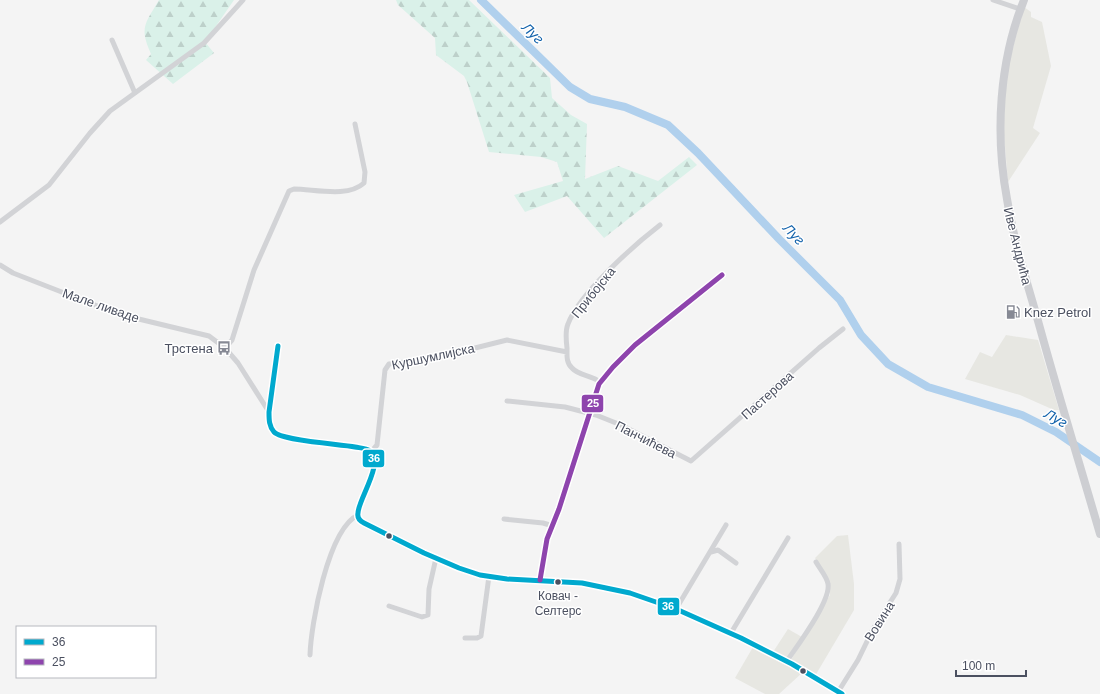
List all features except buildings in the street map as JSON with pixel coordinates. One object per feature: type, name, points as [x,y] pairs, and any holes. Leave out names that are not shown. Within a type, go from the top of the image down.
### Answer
[{"type":"main road","name":"Иве Андрића","points":[[1024,0],[1020,9],[1010,47],[1002,97],[1001,141],[1004,180],[1018,248],[1100,534]]},
{"type":"street","points":[[0,222],[49,185],[105,117],[135,93],[204,43],[242,0]]},
{"type":"street","points":[[993,0],[1020,9]]},
{"type":"street","points":[[112,40],[135,93]]},
{"type":"street","points":[[225,348],[232,340],[254,270],[290,190],[294,188],[333,192],[360,186],[364,183],[365,172],[355,124]]},
{"type":"street","name":"Прибојска","points":[[599,384],[594,378],[572,370],[568,362],[567,325],[582,302],[621,259],[660,225]]},
{"type":"street","name":"Мале ливаде","points":[[0,265],[13,273],[118,314],[204,334],[225,348],[248,378],[269,412]]},
{"type":"street","points":[[540,580],[548,538],[599,384],[613,366],[635,345],[722,275]]},
{"type":"street","name":"Пастерова","points":[[691,461],[819,348],[843,329]]},
{"type":"street","name":"Куршумлијска","points":[[371,452],[377,445],[385,370],[389,364],[435,358],[507,340],[567,352]]},
{"type":"street","points":[[278,346],[269,412],[269,422],[275,433],[366,449],[374,456],[374,464],[368,489],[358,515],[352,518],[339,537],[318,595],[311,636],[310,655]]},
{"type":"street","name":"Панчићева","points":[[507,401],[565,407],[589,414],[621,426],[691,461]]},
{"type":"street","points":[[358,515],[359,519],[364,523],[460,568],[507,579],[582,583],[630,593],[676,609],[731,633],[787,661],[840,693]]},
{"type":"street","points":[[504,519],[543,523],[552,526]]},
{"type":"street","points":[[676,609],[726,525]]},
{"type":"street","points":[[731,633],[788,538]]},
{"type":"street","name":"Вовина","points":[[840,693],[873,629],[896,593],[900,579],[899,544]]},
{"type":"street","points":[[711,552],[718,550],[736,563]]},
{"type":"street","points":[[389,606],[422,617],[428,614],[429,589],[436,558]]},
{"type":"street","points":[[787,661],[805,635],[828,594],[827,581],[816,562]]},
{"type":"street","points":[[465,638],[477,638],[480,636],[489,576]]},
{"type":"shaded area","points":[[1024,7],[1031,12],[1031,17],[1042,22],[1051,66],[1033,128],[1040,133],[1008,182],[1004,135],[1004,89],[1010,58]]},
{"type":"shaded area","points":[[1006,335],[1038,340],[1059,410],[1054,410],[1020,395],[965,379],[980,352],[992,357]]},
{"type":"shaded area","points":[[848,535],[854,584],[854,610],[815,676],[791,660],[830,595],[828,579],[815,558],[837,536]]},
{"type":"shaded area","points":[[788,629],[802,637],[786,659],[773,652]]},
{"type":"shaded area","points":[[753,647],[802,673],[779,694],[765,694],[735,678]]},
{"type":"green space","points":[[159,0],[234,0],[205,42],[214,53],[173,84],[146,60],[151,54],[145,38],[145,26]]},
{"type":"green space","points":[[396,0],[469,0],[550,78],[552,98],[571,115],[587,124],[585,179],[618,166],[658,181],[689,157],[697,165],[604,238],[567,196],[525,212],[514,195],[563,181],[557,162],[541,157],[489,152],[464,76],[436,55],[435,38],[398,5]]},
{"type":"waterway","name":"Луг","points":[[481,0],[570,87],[590,99],[625,107],[668,125],[698,153],[779,239],[840,300],[861,335],[888,364],[928,387],[1022,415],[1056,432],[1100,462]]},
{"type":"transit line","name":"25","points":[[540,580],[547,539],[559,509],[599,384],[613,367],[635,345],[722,275]]},
{"type":"transit line","name":"36","points":[[278,346],[269,412],[271,427],[274,432],[288,438],[361,448],[370,451],[374,456],[373,472],[358,513],[359,519],[363,522],[424,553],[480,575],[507,579],[582,583],[630,593],[676,609],[741,638],[792,664],[842,694]]},
{"type":"place","name":"Knez Petrol","points":[[1013,312]]},
{"type":"place","name":"Трстена","points":[[224,348]]},
{"type":"place","name":"Ковач - Селтерс","points":[[558,582]]}]
